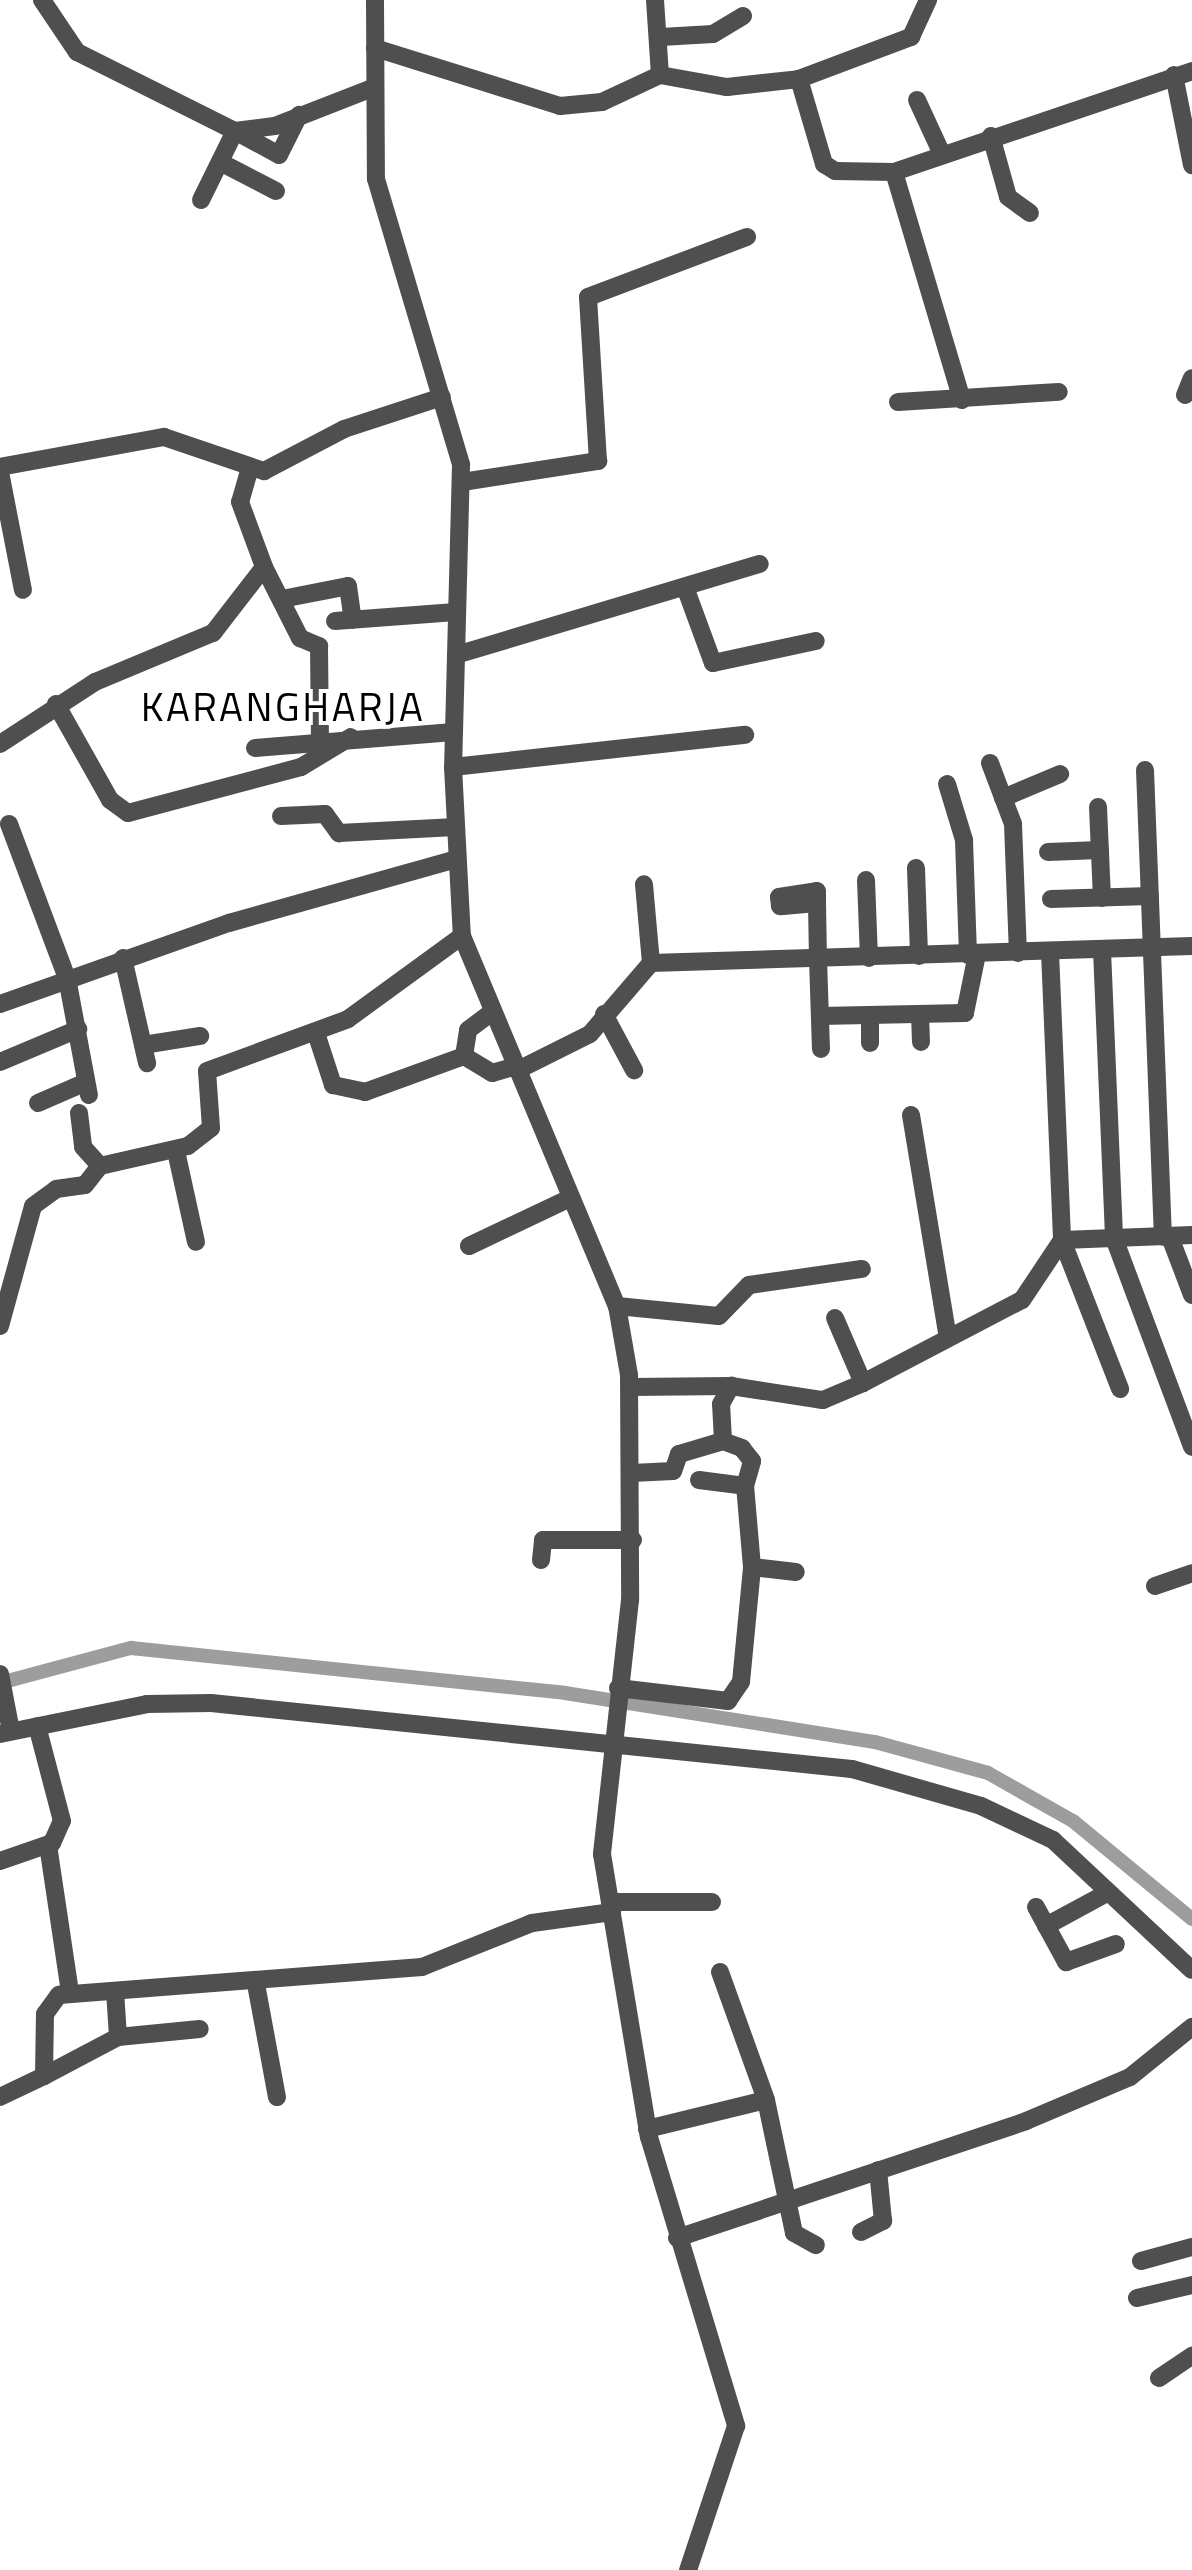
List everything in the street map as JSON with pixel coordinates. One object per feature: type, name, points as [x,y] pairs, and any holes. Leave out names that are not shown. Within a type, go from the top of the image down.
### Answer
[{"type":"street","points":[[42,0],[77,52],[279,155],[299,115]]},
{"type":"street","points":[[375,0],[376,179],[442,398],[462,482],[453,767],[462,936],[568,1199],[617,1306],[630,1387],[633,1540],[602,1824],[648,2129],[736,2430],[688,2570]]},
{"type":"street","points":[[656,0],[661,36],[660,75]]},
{"type":"street","points":[[375,48],[560,106],[602,102],[660,75],[727,87],[799,79],[911,37],[928,0]]},
{"type":"street","points":[[661,36],[713,34],[743,16]]},
{"type":"street","points":[[799,79],[826,168],[894,172],[1183,73],[1192,165]]},
{"type":"street","points":[[235,131],[299,115],[376,87]]},
{"type":"street","points":[[917,100],[942,154]]},
{"type":"street","points":[[201,200],[235,131]]},
{"type":"street","points":[[991,136],[1008,197],[1030,213]]},
{"type":"street","points":[[220,162],[276,191]]},
{"type":"street","points":[[894,172],[962,400]]},
{"type":"street","points":[[462,482],[598,462],[588,297],[747,238]]},
{"type":"street","points":[[898,402],[1060,392]]},
{"type":"street","points":[[23,590],[0,470],[164,437],[249,470],[442,398]]},
{"type":"street","points":[[249,470],[240,502],[264,567],[300,638],[319,646],[320,742]]},
{"type":"street","points":[[456,655],[760,564]]},
{"type":"street","points":[[0,744],[56,704],[213,632],[264,567]]},
{"type":"street","points":[[287,598],[348,586],[344,621],[456,612]]},
{"type":"street","points":[[684,587],[713,663],[816,641]]},
{"type":"street","points":[[56,704],[110,800],[128,812],[301,767],[352,736]]},
{"type":"street","points":[[255,748],[352,736],[454,732]]},
{"type":"street","points":[[453,767],[745,734]]},
{"type":"street","points":[[990,763],[1013,824],[1018,953]]},
{"type":"street","points":[[1145,770],[1167,1237],[1192,1296]]},
{"type":"street","points":[[1003,798],[1060,774]]},
{"type":"street","points":[[820,1016],[964,1013],[973,954],[964,840],[947,784]]},
{"type":"street","points":[[1098,808],[1102,898]]},
{"type":"street","points":[[281,816],[325,814],[340,833],[456,827]]},
{"type":"street","points":[[9,824],[67,978],[87,1089],[38,1102]]},
{"type":"street","points":[[1048,852],[1100,850]]},
{"type":"street","points":[[0,1004],[124,958],[457,860]]},
{"type":"street","points":[[916,868],[919,956]]},
{"type":"street","points":[[866,880],[869,958]]},
{"type":"street","points":[[644,884],[652,963]]},
{"type":"street","points":[[1051,900],[1150,896]]},
{"type":"street","points":[[817,903],[821,1049]]},
{"type":"street","points":[[0,1326],[34,1206],[56,1189],[85,1185],[100,1166],[176,1151],[212,1128],[207,1071],[316,1033],[379,1000],[462,936]]},
{"type":"street","points":[[316,1033],[343,1091],[464,1056],[492,1073],[517,1068],[590,1034],[652,963],[1192,946]]},
{"type":"street","points":[[1102,950],[1114,1238],[1192,1448]]},
{"type":"street","points":[[1050,952],[1062,1240],[1120,1389]]},
{"type":"street","points":[[124,958],[145,1054],[200,1036]]},
{"type":"street","points":[[464,1056],[468,1030],[492,1012]]},
{"type":"street","points":[[604,1014],[634,1070]]},
{"type":"street","points":[[920,1014],[921,1042]]},
{"type":"street","points":[[870,1015],[870,1043]]},
{"type":"street","points":[[0,1062],[78,1029]]},
{"type":"street","points":[[78,1113],[83,1147],[100,1166]]},
{"type":"street","points":[[910,1115],[948,1338]]},
{"type":"street","points":[[176,1151],[196,1242]]},
{"type":"street","points":[[469,1246],[568,1199]]},
{"type":"street","points":[[1062,1240],[1192,1235]]},
{"type":"street","points":[[630,1387],[731,1386],[823,1400],[1022,1300],[1062,1240]]},
{"type":"street","points":[[617,1306],[720,1316],[749,1285],[862,1270]]},
{"type":"street","points":[[835,1318],[863,1382]]},
{"type":"street","points":[[723,1441],[720,1404],[731,1386]]},
{"type":"street","points":[[618,1690],[721,1704],[733,1697],[752,1567],[745,1486],[750,1456],[723,1441],[679,1454],[673,1471],[632,1473]]},
{"type":"street","points":[[699,1480],[745,1486]]},
{"type":"street","points":[[541,1560],[544,1540],[633,1540]]},
{"type":"street","points":[[752,1567],[796,1572]]},
{"type":"street","points":[[1155,1586],[1192,1573]]},
{"type":"street","points":[[2,1676],[8,1727],[37,1726],[147,1704],[211,1703],[610,1741],[904,1781],[1053,1840],[1192,1970]]},
{"type":"street","points":[[57,1722],[62,1742]]},
{"type":"street","points":[[37,1726],[62,1805],[48,1845],[70,1994]]},
{"type":"street","points":[[0,1862],[48,1845]]},
{"type":"street","points":[[1046,1926],[1107,1893]]},
{"type":"street","points":[[44,2076],[45,2014],[70,1994],[256,1984],[422,1968],[532,1922],[612,1907],[712,1902]]},
{"type":"street","points":[[1036,1907],[1069,1962],[1116,1944]]},
{"type":"street","points":[[720,1972],[766,2100],[792,2194],[796,2240],[816,2244]]},
{"type":"street","points":[[256,1984],[276,2098]]},
{"type":"street","points":[[114,1991],[118,2037]]},
{"type":"street","points":[[677,2238],[792,2194],[878,2170],[1123,2080],[1192,2027]]},
{"type":"street","points":[[0,2097],[118,2037],[200,2029]]},
{"type":"street","points":[[648,2129],[766,2100]]},
{"type":"street","points":[[861,2232],[883,2221],[878,2170]]},
{"type":"street","points":[[1142,2261],[1192,2246]]},
{"type":"street","points":[[1137,2298],[1192,2285]]},
{"type":"street","points":[[1159,2378],[1192,2356]]},
{"type":"waterway","points":[[0,1683],[131,1648],[565,1693],[875,1742],[988,1773],[1073,1821],[1192,1919]]},
{"type":"district","name":"KARANGHARJA","points":[[283,707]]}]
